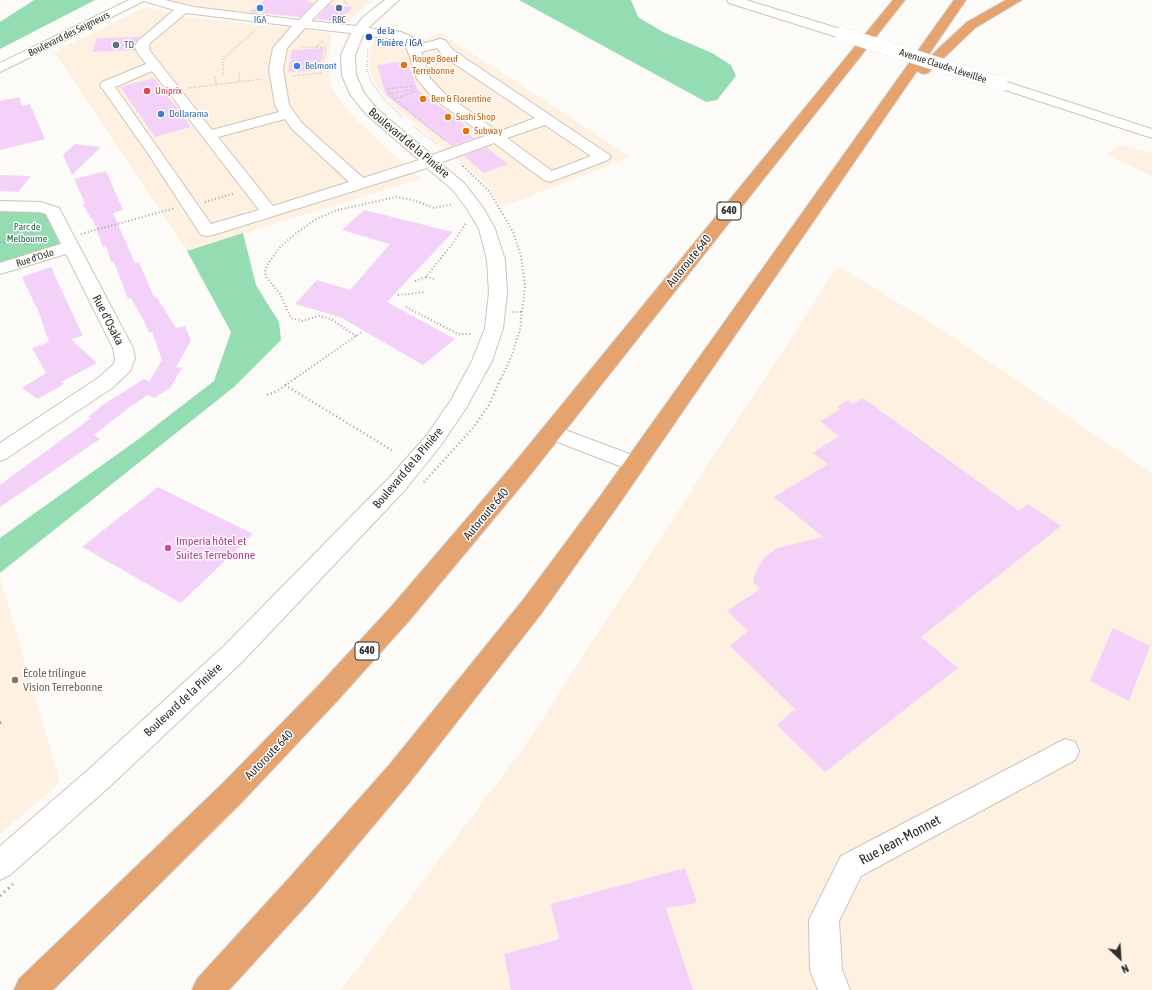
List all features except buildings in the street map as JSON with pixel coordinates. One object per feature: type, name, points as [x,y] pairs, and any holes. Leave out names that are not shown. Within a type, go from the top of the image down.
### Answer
[{"type":"highway","points":[[887,15],[892,0]]},
{"type":"highway","name":"Autoroute 640","points":[[30,990],[175,850],[329,692],[436,573],[552,432],[898,0]]},
{"type":"highway","points":[[208,990],[301,888],[443,721],[532,607],[960,0]]},
{"type":"highway","points":[[898,89],[929,65],[964,31],[993,11],[1016,0]]},
{"type":"street","name":"Boulevard des Seigneurs","points":[[0,57],[118,0]]},
{"type":"street","name":"Boulevard des Seigneurs","points":[[0,68],[139,0]]},
{"type":"street","points":[[150,0],[183,9],[396,35],[410,42],[424,79],[433,91],[550,177],[604,157],[448,53],[440,43],[414,50]]},
{"type":"street","points":[[326,0],[281,46],[276,69],[282,105],[297,126],[360,184]]},
{"type":"street","name":"Boulevard de la Pinière","points":[[0,865],[98,778],[261,626],[397,484],[437,435],[459,403],[478,369],[492,336],[497,306],[497,267],[487,229],[476,209],[435,154],[372,112],[355,91],[349,76],[348,59],[350,48],[359,30],[371,16],[393,0]]},
{"type":"street","name":"Avenue Claude-Léveillée","points":[[733,0],[845,31]]},
{"type":"street","name":"Avenue Claude-Léveillée","points":[[757,0],[845,31],[1003,81],[1152,123]]},
{"type":"street","points":[[183,9],[144,41],[142,46],[144,52],[269,212]]},
{"type":"street","points":[[155,66],[107,85],[208,230],[360,184],[435,154],[495,138],[547,119]]},
{"type":"street","name":"Avenue Claude-Léveillée","points":[[1003,81],[1152,134]]},
{"type":"street","points":[[209,136],[287,114]]},
{"type":"street","name":"Rue d'Osaka","points":[[0,206],[41,207],[53,211],[73,241],[123,348],[125,358],[123,366],[105,383],[0,453]]},
{"type":"street","name":"Rue d'Oslo","points":[[0,269],[73,241]]},
{"type":"street","points":[[552,432],[634,464]]},
{"type":"street","name":"Rue Jean-Monnet","points":[[834,990],[826,970],[824,920],[851,866],[1065,751]]},
{"type":"path","points":[[344,2],[348,4],[347,5]]},
{"type":"path","points":[[223,75],[223,59],[259,27]]},
{"type":"path","points":[[317,47],[324,40]]},
{"type":"path","name":"Boulevard de la Pinière","points":[[369,46],[367,70],[371,82],[385,100],[406,120]]},
{"type":"path","points":[[290,76],[321,73],[326,47],[294,48]]},
{"type":"path","points":[[238,73],[239,82]]},
{"type":"path","points":[[216,76],[216,84]]},
{"type":"path","points":[[182,88],[270,79]]},
{"type":"path","points":[[421,87],[387,89],[399,103],[397,103],[450,142]]},
{"type":"path","points":[[390,94],[421,87]]},
{"type":"path","points":[[394,99],[421,87]]},
{"type":"path","name":"Boulevard de la Pinière","points":[[412,125],[435,154]]},
{"type":"path","points":[[73,241],[178,207],[191,206],[250,188]]},
{"type":"path","points":[[356,336],[331,319],[319,316],[302,320],[291,318],[280,294],[266,277],[265,272],[267,265],[282,246],[300,230],[318,218],[338,210],[396,197],[405,198],[434,208],[454,204]]},
{"type":"path","points":[[414,281],[426,277],[454,243],[466,222]]},
{"type":"path","points":[[426,277],[434,279]]},
{"type":"path","points":[[398,295],[426,292]]},
{"type":"path","points":[[406,307],[458,334],[472,334]]},
{"type":"path","points":[[267,395],[285,385],[363,331]]},
{"type":"path","points":[[285,385],[393,451]]},
{"type":"path","points":[[0,723],[4,720]]},
{"type":"shaded area","points":[[168,0],[373,0],[346,23],[198,7]]},
{"type":"shaded area","points":[[146,7],[188,17],[332,33],[328,58],[330,80],[334,93],[351,115],[420,179],[187,251],[54,52]]},
{"type":"shaded area","points":[[381,28],[399,30],[422,40],[441,33],[630,157],[503,207],[482,180],[390,103],[374,82],[369,68],[370,53],[374,38]]},
{"type":"shaded area","points":[[1121,145],[1152,153],[1152,176],[1105,154]]},
{"type":"shaded area","points":[[838,266],[949,334],[1152,474],[1152,990],[341,990],[522,750]]},
{"type":"shaded area","name":"École trilingue Vision Terrebonne","points":[[0,577],[60,782],[0,835]]},
{"type":"green space","points":[[34,0],[95,0],[0,49],[0,22]]},
{"type":"green space","points":[[519,0],[631,0],[638,17],[663,32],[712,53],[731,65],[736,76],[717,100],[706,102]]},
{"type":"green space","name":"Parc de Melbourne","points":[[0,206],[53,211],[70,247],[0,269]]},
{"type":"green space","points":[[243,233],[256,285],[279,322],[281,340],[234,387],[0,573],[0,538],[140,438],[214,381],[231,332],[187,251]]},
{"type":"place","name":"IGA","points":[[260,8]]},
{"type":"place","name":"RBC","points":[[339,8]]},
{"type":"place","name":"de la Pinière / IGA","points":[[369,37]]},
{"type":"place","name":"TD","points":[[116,45]]},
{"type":"place","name":"Rouge Boeuf Terrebonne","points":[[404,65]]},
{"type":"place","name":"Belmont","points":[[297,66]]},
{"type":"place","name":"Uniprix","points":[[147,91]]},
{"type":"place","name":"Ben & Florentine","points":[[423,99]]},
{"type":"place","name":"Dollarama","points":[[161,114]]},
{"type":"place","name":"Sushi Shop","points":[[448,117]]},
{"type":"place","name":"Subway","points":[[466,131]]},
{"type":"place","name":"Imperia hôtel et Suites Terrebonne","points":[[168,548]]},
{"type":"place","name":"École trilingue Vision Terrebonne","points":[[15,680]]}]
